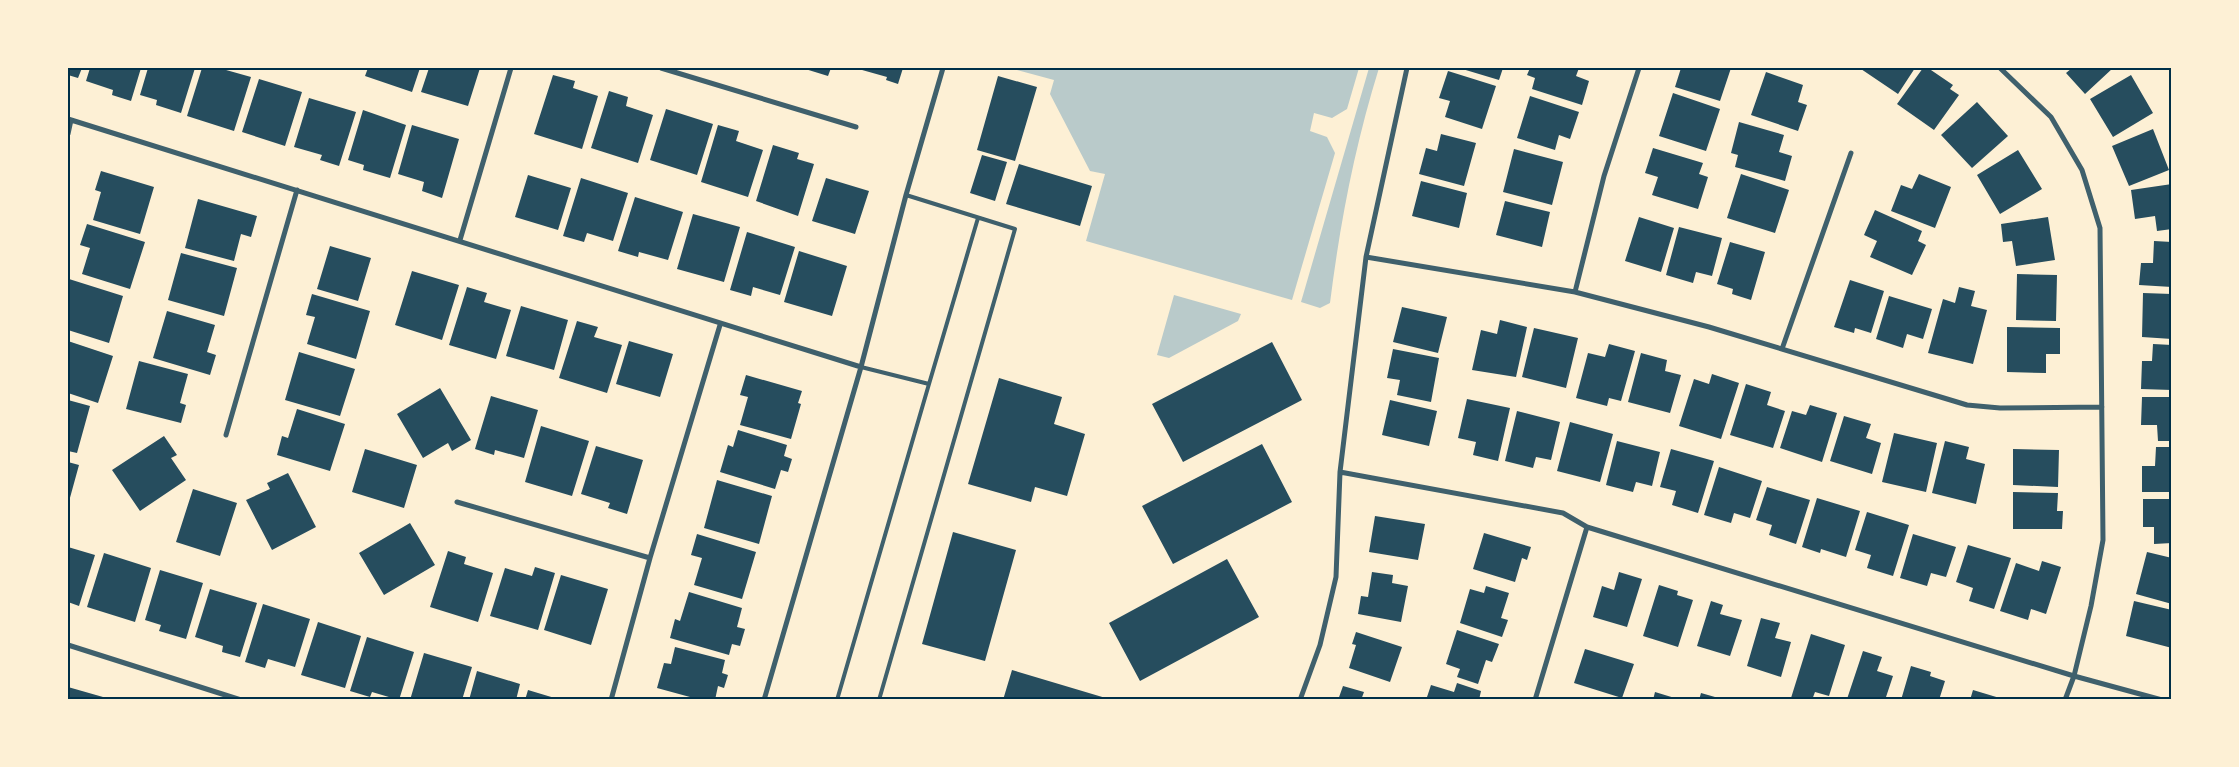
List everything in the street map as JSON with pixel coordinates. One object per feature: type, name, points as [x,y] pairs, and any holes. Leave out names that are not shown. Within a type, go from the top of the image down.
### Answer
[{"type":"street","points":[[460,240],[511,68]]},
{"type":"street","points":[[662,68],[856,127]]},
{"type":"street","points":[[764,700],[861,367],[906,195],[943,68]]},
{"type":"street","points":[[1300,700],[1320,644],[1336,577],[1340,472],[1366,257],[1407,68]]},
{"type":"street","points":[[1575,292],[1604,176],[1639,68]]},
{"type":"street","points":[[2000,68],[2051,117],[2082,170],[2100,228],[2103,540],[2091,606],[2074,676],[2065,700]]},
{"type":"street","points":[[68,134],[69,120],[460,240],[720,325],[861,367]]},
{"type":"street","points":[[1782,349],[1850,153]]},
{"type":"street","points":[[226,435],[297,190]]},
{"type":"street","points":[[1366,257],[1575,292],[1709,327],[1967,405],[2000,408],[2102,408]]},
{"type":"street","points":[[611,700],[650,558],[720,325]]},
{"type":"street","points":[[1340,472],[1563,513],[1587,527],[2074,676],[2162,700]]},
{"type":"street","points":[[457,502],[650,558]]},
{"type":"street","points":[[1535,700],[1587,527]]},
{"type":"street","points":[[68,645],[241,700]]},
{"type":"lane","points":[[879,700],[1015,229],[906,195]]},
{"type":"lane","points":[[837,700],[978,218]]},
{"type":"lane","points":[[861,367],[929,384]]},
{"type":"shaded area","points":[[1010,68],[1359,68],[1347,109],[1332,118],[1314,113],[1310,131],[1327,137],[1335,153],[1292,300],[1086,241],[1105,174],[1090,171],[1050,94],[1054,80]]},
{"type":"shaded area","points":[[1369,68],[1379,68],[1349,184],[1338,243],[1330,303],[1320,308],[1301,302]]},
{"type":"shaded area","points":[[1174,295],[1241,314],[1238,321],[1169,358],[1157,355]]},
{"type":"building","points":[[68,68],[82,68],[78,78],[68,75]]},
{"type":"building","points":[[90,68],[141,68],[131,101],[112,95],[113,90],[86,81]]},
{"type":"building","points":[[148,68],[195,68],[181,113],[156,105],[157,100],[140,95]]},
{"type":"building","points":[[202,68],[219,68],[251,77],[234,131],[187,116]]},
{"type":"building","points":[[368,68],[420,68],[412,92],[365,76]]},
{"type":"building","points":[[429,68],[480,68],[468,106],[421,92]]},
{"type":"building","points":[[802,68],[831,68],[828,76]]},
{"type":"building","points":[[855,68],[903,68],[898,84],[886,80],[887,77]]},
{"type":"building","points":[[1459,68],[1503,68],[1499,80]]},
{"type":"building","points":[[1530,68],[1579,68],[1576,76],[1589,81],[1582,105],[1532,89],[1535,78],[1527,75]]},
{"type":"building","points":[[1681,68],[1731,68],[1720,101],[1675,87]]},
{"type":"building","points":[[1862,68],[1915,68],[1898,94]]},
{"type":"building","points":[[1923,68],[1928,68],[1953,85],[1950,89],[1959,95],[1934,130],[1897,104]]},
{"type":"building","points":[[2072,68],[2113,68],[2085,94],[2066,73]]},
{"type":"building","points":[[1448,71],[1496,86],[1482,129],[1445,117],[1450,101],[1439,98]]},
{"type":"building","points":[[1766,72],[1803,85],[1798,102],[1807,105],[1798,131],[1751,115]]},
{"type":"building","points":[[553,75],[575,81],[573,88],[598,96],[582,149],[534,134]]},
{"type":"building","points":[[2131,75],[2153,113],[2113,137],[2090,99]]},
{"type":"building","points":[[998,76],[1037,87],[1015,161],[977,150]]},
{"type":"building","points":[[259,79],[302,92],[285,146],[242,132]]},
{"type":"building","points":[[609,91],[628,97],[626,106],[653,115],[638,163],[591,148]]},
{"type":"building","points":[[1673,93],[1720,109],[1706,151],[1659,136]]},
{"type":"building","points":[[1530,96],[1579,112],[1570,139],[1559,135],[1555,150],[1517,138]]},
{"type":"building","points":[[309,98],[356,112],[339,166],[320,160],[322,155],[294,147]]},
{"type":"building","points":[[1977,102],[2008,136],[1972,168],[1941,135]]},
{"type":"building","points":[[666,109],[713,124],[697,175],[650,160]]},
{"type":"building","points":[[363,110],[406,125],[390,178],[363,170],[364,165],[348,160]]},
{"type":"building","points":[[1739,122],[1784,135],[1779,152],[1792,156],[1785,181],[1735,167],[1738,155],[1731,153]]},
{"type":"building","points":[[412,125],[459,139],[442,198],[422,191],[424,182],[398,174]]},
{"type":"building","points":[[718,125],[739,131],[736,141],[763,150],[748,197],[701,182]]},
{"type":"building","points":[[2153,129],[2169,170],[2129,186],[2112,146]]},
{"type":"building","points":[[1441,134],[1476,143],[1464,186],[1419,174],[1426,148],[1437,151]]},
{"type":"building","points":[[773,145],[799,153],[797,159],[814,164],[798,216],[756,201]]},
{"type":"building","points":[[1653,148],[1703,163],[1699,174],[1708,177],[1698,209],[1652,195],[1658,177],[1645,173]]},
{"type":"building","points":[[1514,149],[1563,162],[1552,205],[1503,192]]},
{"type":"building","points":[[2018,150],[2042,189],[2000,214],[1977,175]]},
{"type":"building","points":[[982,155],[1007,162],[995,201],[970,193]]},
{"type":"building","points":[[1019,164],[1092,186],[1080,226],[1006,204]]},
{"type":"building","points":[[101,171],[154,187],[140,234],[93,220],[101,192],[95,190]]},
{"type":"building","points":[[1741,174],[1789,190],[1775,233],[1727,218]]},
{"type":"building","points":[[1919,174],[1951,187],[1935,228],[1891,211],[1901,185],[1912,189]]},
{"type":"building","points":[[528,175],[571,188],[558,230],[515,217]]},
{"type":"building","points":[[581,178],[628,193],[613,241],[587,233],[584,242],[563,236]]},
{"type":"building","points":[[826,178],[869,191],[855,234],[812,221]]},
{"type":"building","points":[[1421,181],[1467,193],[1459,228],[1412,216]]},
{"type":"building","points":[[2172,184],[2172,229],[2157,231],[2155,216],[2135,219],[2131,190]]},
{"type":"building","points":[[635,197],[683,212],[668,260],[639,252],[638,257],[618,251]]},
{"type":"building","points":[[198,199],[257,216],[251,237],[241,234],[234,261],[185,248]]},
{"type":"building","points":[[1505,201],[1550,212],[1542,247],[1496,235]]},
{"type":"building","points":[[1875,210],[1922,231],[1918,241],[1926,245],[1912,275],[1870,257],[1877,241],[1864,235]]},
{"type":"building","points":[[693,214],[740,227],[724,282],[677,269]]},
{"type":"building","points":[[1639,217],[1674,228],[1661,272],[1625,261]]},
{"type":"building","points":[[2048,217],[2055,260],[2016,266],[2012,241],[2003,242],[2001,224]]},
{"type":"building","points":[[87,224],[145,242],[130,289],[82,274],[90,248],[80,245]]},
{"type":"building","points":[[1679,227],[1722,238],[1712,276],[1696,272],[1693,283],[1666,275]]},
{"type":"building","points":[[747,232],[795,247],[780,295],[753,287],[751,296],[730,290]]},
{"type":"building","points":[[2154,241],[2172,242],[2172,287],[2139,285],[2141,263],[2153,263]]},
{"type":"building","points":[[1730,242],[1765,252],[1751,300],[1732,294],[1733,289],[1717,284]]},
{"type":"building","points":[[330,246],[371,258],[358,301],[317,289]]},
{"type":"building","points":[[799,251],[847,266],[832,316],[784,302]]},
{"type":"building","points":[[181,253],[237,268],[224,316],[168,300]]},
{"type":"building","points":[[412,271],[459,285],[442,340],[395,325]]},
{"type":"building","points":[[2017,274],[2057,275],[2056,321],[2016,320]]},
{"type":"building","points":[[69,279],[123,296],[109,343],[68,330]]},
{"type":"building","points":[[1850,280],[1884,291],[1871,333],[1855,328],[1854,333],[1834,327]]},
{"type":"building","points":[[467,287],[487,293],[484,302],[511,310],[496,359],[449,345]]},
{"type":"building","points":[[1959,287],[1975,291],[1971,306],[1987,310],[1973,364],[1928,353],[1943,299],[1955,303]]},
{"type":"building","points":[[2143,293],[2172,294],[2172,339],[2142,337]]},
{"type":"building","points":[[312,294],[370,311],[356,359],[307,344],[315,317],[306,315]]},
{"type":"building","points":[[1889,296],[1932,309],[1923,339],[1907,334],[1903,348],[1876,339]]},
{"type":"building","points":[[521,306],[568,320],[554,370],[506,356]]},
{"type":"building","points":[[1402,307],[1447,317],[1438,353],[1393,342]]},
{"type":"building","points":[[167,311],[215,325],[207,352],[216,355],[210,375],[153,358]]},
{"type":"building","points":[[1500,320],[1527,327],[1516,377],[1472,370],[1481,330],[1497,334]]},
{"type":"building","points":[[577,321],[598,327],[594,337],[622,345],[607,393],[559,378]]},
{"type":"building","points":[[2007,327],[2060,328],[2060,354],[2046,354],[2046,373],[2007,372]]},
{"type":"building","points":[[1534,328],[1578,338],[1566,388],[1522,377]]},
{"type":"building","points":[[68,341],[113,356],[98,403],[68,393]]},
{"type":"building","points":[[629,341],[673,354],[660,397],[616,384]]},
{"type":"building","points":[[1272,342],[1302,400],[1183,462],[1152,404]]},
{"type":"building","points":[[1609,344],[1635,351],[1621,401],[1609,398],[1607,406],[1576,398],[1588,353],[1605,357]]},
{"type":"building","points":[[2153,344],[2172,345],[2172,390],[2141,389],[2142,361],[2152,361]]},
{"type":"building","points":[[1393,349],[1439,358],[1431,402],[1397,395],[1400,380],[1387,378]]},
{"type":"building","points":[[299,352],[355,369],[340,416],[285,400]]},
{"type":"building","points":[[1641,353],[1667,360],[1665,371],[1681,375],[1670,413],[1628,402]]},
{"type":"building","points":[[139,361],[188,374],[180,403],[186,405],[181,423],[126,409]]},
{"type":"building","points":[[1712,374],[1739,383],[1721,439],[1679,426],[1694,379],[1709,384]]},
{"type":"building","points":[[746,375],[802,391],[798,403],[801,404],[791,439],[740,425],[748,397],[740,395]]},
{"type":"building","points":[[999,378],[1062,397],[1054,424],[1085,434],[1067,496],[1035,487],[1031,502],[968,484]]},
{"type":"building","points":[[1746,384],[1771,392],[1767,405],[1785,411],[1773,448],[1730,435]]},
{"type":"building","points":[[440,388],[471,440],[452,451],[448,443],[423,458],[397,414]]},
{"type":"building","points":[[491,396],[538,410],[524,458],[495,450],[494,455],[475,449]]},
{"type":"building","points":[[2142,397],[2172,397],[2172,441],[2158,441],[2157,425],[2141,425]]},
{"type":"building","points":[[1467,399],[1510,408],[1498,461],[1473,455],[1476,442],[1458,438]]},
{"type":"building","points":[[68,400],[90,406],[77,453],[68,451]]},
{"type":"building","points":[[1390,400],[1437,411],[1429,446],[1382,435]]},
{"type":"building","points":[[1810,405],[1837,413],[1822,462],[1780,448],[1792,411],[1806,415]]},
{"type":"building","points":[[297,409],[345,424],[330,471],[277,455],[282,436],[288,438]]},
{"type":"building","points":[[1517,411],[1560,422],[1551,460],[1536,457],[1533,468],[1505,461]]},
{"type":"building","points":[[1844,416],[1871,424],[1866,438],[1881,443],[1872,474],[1830,461]]},
{"type":"building","points":[[1570,422],[1613,434],[1600,482],[1557,471]]},
{"type":"building","points":[[541,426],[589,441],[572,496],[525,482]]},
{"type":"building","points":[[738,430],[787,445],[784,456],[792,459],[788,472],[781,470],[775,489],[720,472],[728,445],[733,447]]},
{"type":"building","points":[[1894,433],[1937,443],[1926,492],[1882,482]]},
{"type":"building","points":[[164,436],[177,455],[171,458],[186,480],[140,511],[112,470]]},
{"type":"building","points":[[1617,441],[1660,452],[1652,486],[1636,482],[1633,492],[1606,485]]},
{"type":"building","points":[[1945,441],[1969,447],[1966,459],[1985,464],[1976,504],[1932,493]]},
{"type":"building","points":[[1262,444],[1292,502],[1173,564],[1142,506]]},
{"type":"building","points":[[596,446],[643,460],[627,514],[608,508],[610,503],[581,494]]},
{"type":"building","points":[[2156,447],[2172,447],[2172,492],[2142,492],[2142,466],[2155,466]]},
{"type":"building","points":[[365,449],[417,465],[404,508],[352,492]]},
{"type":"building","points":[[1671,449],[1714,461],[1698,513],[1672,505],[1676,491],[1660,487]]},
{"type":"building","points":[[2013,449],[2059,450],[2058,487],[2013,485]]},
{"type":"building","points":[[68,462],[79,465],[68,505]]},
{"type":"building","points":[[1719,467],[1762,481],[1750,518],[1734,513],[1731,523],[1704,515]]},
{"type":"building","points":[[288,473],[316,527],[272,550],[246,500],[270,489],[267,483]]},
{"type":"building","points":[[717,480],[772,496],[759,544],[704,528]]},
{"type":"building","points":[[1767,487],[1810,500],[1796,544],[1769,535],[1772,525],[1756,520]]},
{"type":"building","points":[[193,489],[237,503],[220,556],[176,542]]},
{"type":"building","points":[[2013,492],[2058,493],[2057,511],[2063,511],[2062,529],[2013,529]]},
{"type":"building","points":[[1817,498],[1860,511],[1846,557],[1821,549],[1820,553],[1802,547]]},
{"type":"building","points":[[2143,499],[2172,499],[2172,543],[2154,544],[2154,527],[2143,527]]},
{"type":"building","points":[[1867,512],[1909,525],[1893,576],[1867,568],[1871,555],[1855,550]]},
{"type":"building","points":[[1375,516],[1425,524],[1418,560],[1369,552]]},
{"type":"building","points":[[410,523],[435,565],[384,595],[359,553]]},
{"type":"building","points":[[953,532],[1016,550],[985,661],[922,644]]},
{"type":"building","points":[[1484,533],[1531,547],[1527,560],[1522,558],[1515,582],[1473,569]]},
{"type":"building","points":[[697,534],[756,552],[742,599],[694,585],[702,558],[691,555]]},
{"type":"building","points":[[1913,534],[1956,547],[1946,577],[1931,573],[1927,586],[1900,578]]},
{"type":"building","points":[[1968,545],[2011,558],[1994,609],[1969,601],[1973,588],[1956,582]]},
{"type":"building","points":[[68,547],[95,555],[79,606],[68,602]]},
{"type":"building","points":[[448,551],[466,557],[464,564],[493,573],[478,622],[430,607]]},
{"type":"building","points":[[2147,552],[2172,558],[2172,604],[2136,594]]},
{"type":"building","points":[[104,553],[151,568],[135,622],[87,607]]},
{"type":"building","points":[[1227,559],[1259,617],[1140,681],[1109,623]]},
{"type":"building","points":[[2042,561],[2061,567],[2046,614],[2031,609],[2028,620],[2000,611],[2016,563],[2039,571]]},
{"type":"building","points":[[535,567],[555,573],[538,630],[490,616],[505,568],[532,576]]},
{"type":"building","points":[[160,570],[203,583],[186,639],[159,631],[161,625],[145,620]]},
{"type":"building","points":[[1372,572],[1393,575],[1392,583],[1408,586],[1401,622],[1358,614],[1361,596],[1368,597]]},
{"type":"building","points":[[1619,572],[1642,579],[1627,627],[1593,617],[1602,586],[1614,590]]},
{"type":"building","points":[[561,575],[608,589],[591,645],[544,630]]},
{"type":"building","points":[[1659,585],[1678,591],[1677,595],[1693,600],[1678,647],[1643,636]]},
{"type":"building","points":[[1486,586],[1509,593],[1501,618],[1508,620],[1502,637],[1460,623],[1470,589],[1484,593]]},
{"type":"building","points":[[210,589],[257,603],[240,657],[222,652],[223,646],[195,637]]},
{"type":"building","points":[[689,592],[742,608],[737,627],[745,629],[740,646],[732,644],[729,655],[670,638],[675,619],[680,621]]},
{"type":"building","points":[[1711,601],[1723,605],[1720,614],[1742,620],[1730,656],[1697,646]]},
{"type":"building","points":[[2134,601],[2172,610],[2172,648],[2126,636]]},
{"type":"building","points":[[263,604],[310,619],[295,667],[268,659],[265,668],[245,662]]},
{"type":"building","points":[[1761,618],[1780,623],[1775,638],[1791,642],[1781,677],[1747,666]]},
{"type":"building","points":[[318,622],[361,636],[345,688],[301,675]]},
{"type":"building","points":[[1457,630],[1499,644],[1492,662],[1486,660],[1478,684],[1457,677],[1460,669],[1446,664]]},
{"type":"building","points":[[1356,632],[1402,647],[1390,682],[1349,668],[1356,645],[1352,644]]},
{"type":"building","points":[[1811,634],[1845,645],[1829,696],[1815,692],[1812,700],[1797,700],[1791,698]]},
{"type":"building","points":[[367,637],[414,652],[399,700],[372,692],[370,697],[350,691]]},
{"type":"building","points":[[675,647],[725,660],[722,673],[728,675],[724,688],[718,686],[715,700],[701,700],[657,688],[664,663],[671,664]]},
{"type":"building","points":[[1585,649],[1634,664],[1622,698],[1574,683]]},
{"type":"building","points":[[1863,651],[1882,657],[1877,671],[1893,676],[1885,700],[1847,699]]},
{"type":"building","points":[[424,653],[472,667],[462,700],[410,700]]},
{"type":"building","points":[[1911,666],[1931,672],[1930,676],[1945,681],[1939,700],[1901,700]]},
{"type":"building","points":[[1012,670],[1109,699],[1109,700],[1003,700]]},
{"type":"building","points":[[477,671],[520,684],[516,700],[469,700]]},
{"type":"building","points":[[1457,683],[1481,691],[1479,700],[1426,700],[1431,685],[1454,692]]},
{"type":"building","points":[[1343,686],[1364,692],[1361,700],[1338,700]]},
{"type":"building","points":[[68,687],[103,697],[103,700],[68,700]]},
{"type":"building","points":[[528,690],[558,699],[558,700],[525,700]]},
{"type":"building","points":[[1973,690],[2003,699],[2003,700],[1970,700]]},
{"type":"building","points":[[1655,692],[1678,699],[1678,700],[1653,700]]},
{"type":"building","points":[[1701,693],[1722,699],[1722,700],[1699,700]]}]
